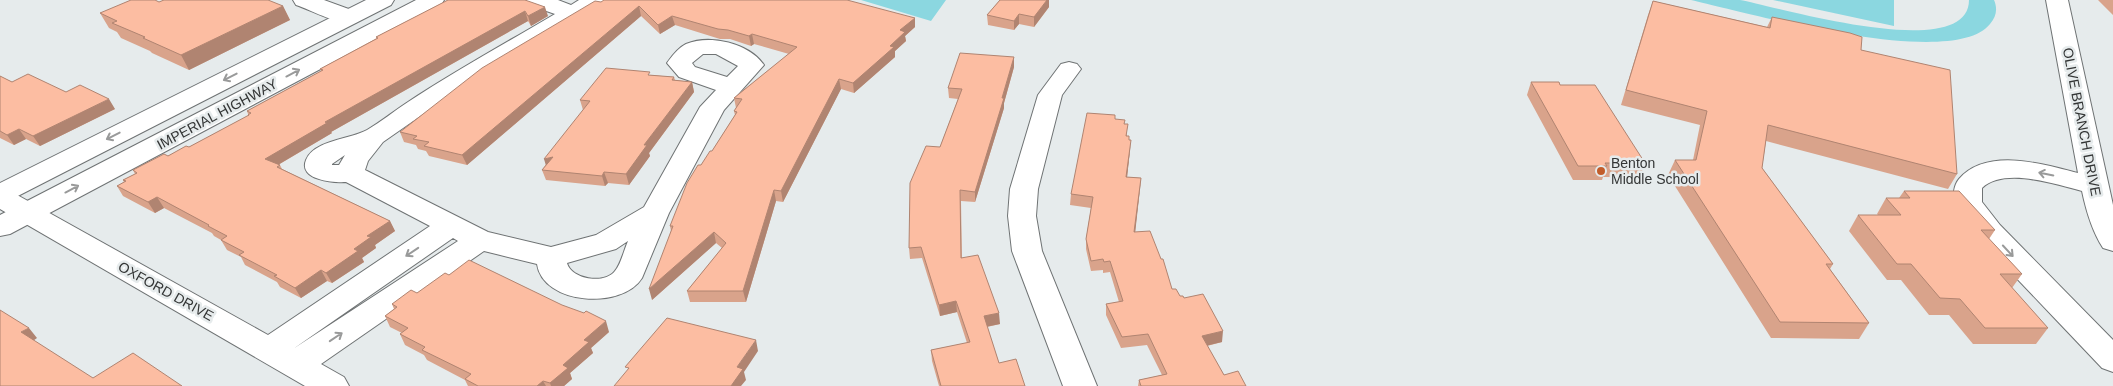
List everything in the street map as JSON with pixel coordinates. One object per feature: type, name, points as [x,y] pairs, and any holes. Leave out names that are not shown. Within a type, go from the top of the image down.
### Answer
[{"type":"street","points":[[304,0],[349,17]]},
{"type":"street","name":"IMPERIAL HIGHWAY","points":[[0,195],[383,0]]},
{"type":"street","name":"IMPERIAL HIGHWAY","points":[[0,227],[433,0]]},
{"type":"street","points":[[537,0],[573,13]]},
{"type":"street","points":[[595,0],[417,107],[374,137],[337,148],[319,161],[319,169],[337,175],[350,173],[478,240],[552,257],[606,242],[654,213]]},
{"type":"street","name":"OLIVE BRANCH DRIVE","points":[[2057,0],[2094,185],[2100,208],[2113,241]]},
{"type":"street","points":[[1069,68],[1050,95],[1024,189],[1022,216],[1027,251],[1080,386]]},
{"type":"street","points":[[552,257],[553,270],[570,285],[594,289],[614,286],[627,278],[654,213],[713,107],[732,87]]},
{"type":"street","points":[[2094,185],[2040,172],[1995,170],[1980,175],[1968,186],[1968,203],[1990,232],[2112,360]]},
{"type":"street","name":"OXFORD DRIVE","points":[[0,195],[332,386]]},
{"type":"street","points":[[270,349],[452,225]]},
{"type":"street","points":[[296,365],[478,240]]},
{"type":"shaded area","points":[[861,0],[946,0],[931,21]]},
{"type":"shaded area","points":[[1691,0],[1740,0],[1827,20],[1867,27],[1906,30],[1938,28],[1961,19],[1969,0],[1994,0],[1996,10],[1994,19],[1990,24],[1969,37],[1935,42],[1893,40],[1846,34]]},
{"type":"shaded area","points":[[1773,0],[1894,0],[1894,26]]},
{"type":"building","points":[[131,0],[155,0],[159,2],[164,0],[268,0],[283,6],[181,55],[112,23],[117,21],[100,13]]},
{"type":"building","points":[[448,0],[525,0],[545,7],[528,16],[525,11],[325,122],[327,123],[265,159],[280,165],[277,167],[390,221],[367,236],[371,237],[354,249],[358,251],[326,273],[321,270],[295,288],[274,276],[277,275],[239,255],[244,252],[221,240],[227,236],[209,225],[157,197],[148,202],[117,186],[126,181],[123,180],[137,173],[133,170],[164,154],[168,156],[186,146],[189,147],[249,115],[251,113],[247,111],[323,70],[320,69],[378,38],[376,37]]},
{"type":"building","points":[[604,0],[847,0],[915,18],[900,30],[905,32],[890,46],[894,47],[853,83],[839,79],[781,191],[774,190],[743,291],[687,291],[726,243],[714,232],[649,289],[687,183],[698,165],[701,165],[710,151],[712,151],[737,112],[734,111],[742,99],[734,98],[797,47],[752,34],[749,36],[672,16],[658,25],[639,6],[462,155],[424,146],[429,142],[413,139],[417,136],[400,132],[482,68],[595,1],[601,2]]},
{"type":"building","points":[[1000,0],[1047,0],[1034,17],[1019,14],[1014,21],[987,15]]},
{"type":"building","points":[[1653,1],[1770,28],[1772,17],[1850,33],[1862,37],[1861,50],[1950,70],[1957,174],[1768,125],[1762,168],[1833,264],[1826,264],[1869,323],[1780,322],[1675,160],[1696,160],[1707,111],[1626,90]]},
{"type":"building","points":[[960,53],[1014,57],[1002,98],[1004,98],[975,192],[960,190],[961,258],[978,255],[999,313],[984,316],[999,363],[1016,359],[1025,386],[941,386],[931,350],[970,342],[956,301],[939,305],[921,247],[909,248],[910,183],[926,146],[940,147],[962,89],[948,88]]},
{"type":"building","points":[[606,68],[650,72],[648,75],[674,77],[672,80],[692,82],[644,145],[647,145],[626,174],[604,172],[602,176],[542,170],[553,157],[544,159],[590,101],[580,100]]},
{"type":"building","points":[[28,74],[66,92],[80,85],[109,99],[33,136],[19,129],[7,135],[0,131],[0,76],[12,82]]},
{"type":"building","points":[[1531,82],[1559,82],[1560,85],[1595,85],[1645,163],[1605,163],[1607,166],[1578,166]]},
{"type":"building","points":[[1087,113],[1115,115],[1115,119],[1125,120],[1124,124],[1128,124],[1126,136],[1129,136],[1129,140],[1131,140],[1126,177],[1141,178],[1134,232],[1150,231],[1161,259],[1163,259],[1172,289],[1176,289],[1180,296],[1184,298],[1203,294],[1223,331],[1202,336],[1224,375],[1238,371],[1246,386],[1141,386],[1139,380],[1167,374],[1148,334],[1122,337],[1106,304],[1123,301],[1110,261],[1104,262],[1103,259],[1091,261],[1086,239],[1093,197],[1071,194]]},
{"type":"building","points":[[1904,191],[1959,191],[1995,230],[1981,230],[2022,274],[2000,274],[2048,328],[1985,328],[1960,299],[1940,298],[1911,264],[1897,264],[1858,215],[1901,215],[1886,198],[1910,198]]},
{"type":"building","points":[[469,260],[562,305],[584,313],[586,311],[606,321],[584,340],[589,342],[563,365],[568,368],[550,383],[543,381],[537,386],[478,386],[465,379],[471,374],[422,350],[425,347],[400,334],[408,328],[385,316],[397,307],[392,304],[411,290],[417,293],[445,273],[449,275]]},
{"type":"building","points":[[0,310],[29,328],[21,332],[93,378],[133,353],[182,386],[0,386]]},
{"type":"building","points":[[667,318],[756,340],[737,367],[743,369],[731,386],[614,386],[629,368],[625,367]]},
{"type":"place","name":"Benton Middle School","points":[[1601,171]]}]
